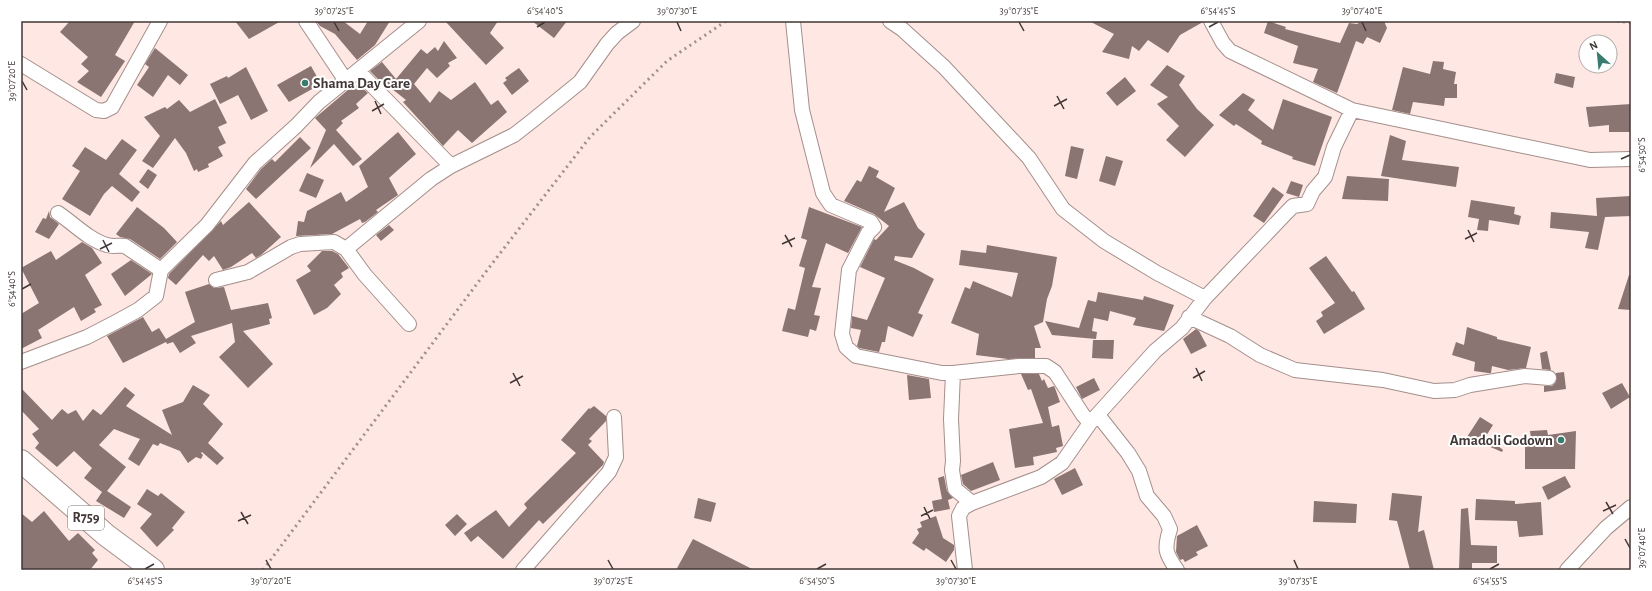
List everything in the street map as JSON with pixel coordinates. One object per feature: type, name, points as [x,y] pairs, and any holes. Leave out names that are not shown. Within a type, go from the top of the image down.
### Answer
[{"type":"main road","name":"R759","points":[[21,461],[106,535],[154,570]]},
{"type":"street","points":[[21,64],[96,110],[104,111],[112,107],[160,21]]},
{"type":"street","points":[[306,21],[346,81]]},
{"type":"street","points":[[21,362],[86,337],[138,310],[156,296],[161,270],[206,225],[255,163],[296,126],[319,102],[419,21]]},
{"type":"street","points":[[346,248],[431,179],[451,166],[514,135],[580,82],[606,44],[617,33],[633,21]]},
{"type":"street","points":[[793,21],[802,110],[823,193],[831,205],[871,222],[874,227],[868,233],[849,270],[842,334],[846,347],[856,356],[932,372],[953,374],[998,367],[1046,366],[1055,372],[1075,403],[1094,419],[1128,453],[1139,471],[1148,496],[1164,516],[1170,529],[1166,543],[1166,554],[1177,570]]},
{"type":"street","points":[[890,21],[902,29],[944,67],[1029,158],[1063,209],[1104,241],[1157,273],[1205,298]]},
{"type":"street","points":[[1211,21],[1223,43],[1230,51],[1352,110],[1590,160],[1631,159]]},
{"type":"street","points":[[358,71],[451,166]]},
{"type":"street","points":[[965,570],[959,516],[963,508],[972,502],[1041,477],[1062,463],[1094,419],[1155,351],[1182,328],[1205,298],[1293,206],[1307,204],[1313,191],[1325,177],[1334,147],[1352,110]]},
{"type":"street","points":[[58,213],[107,246],[125,246],[161,270]]},
{"type":"street","points":[[216,280],[248,272],[291,247],[300,244],[329,242],[340,244],[346,248],[365,275],[409,324]]},
{"type":"street","points":[[1189,317],[1230,336],[1260,354],[1295,370],[1383,380],[1434,391],[1455,390],[1470,385],[1525,376],[1549,378]]},
{"type":"street","points":[[953,374],[950,419],[954,490],[972,502]]},
{"type":"street","points":[[523,570],[609,472],[616,457],[614,417]]},
{"type":"street","points":[[1567,570],[1606,528],[1631,507]]},
{"type":"building","points":[[70,21],[135,21],[115,55],[125,61],[101,97],[77,82],[89,71],[81,64],[88,57],[60,32]]},
{"type":"building","points":[[235,21],[281,21],[249,39]]},
{"type":"building","points":[[316,21],[343,21],[360,34],[368,21],[390,21],[375,45],[357,60],[335,34],[320,26]]},
{"type":"building","points":[[445,21],[498,21],[490,33],[504,48],[486,65]]},
{"type":"building","points":[[532,21],[567,21],[554,38]]},
{"type":"building","points":[[1089,21],[1203,22],[1180,35],[1168,53],[1148,40],[1139,51],[1132,46],[1129,59],[1102,52],[1114,34]]},
{"type":"building","points":[[1268,21],[1286,27],[1285,29],[1340,43],[1349,23],[1357,24],[1362,21],[1384,21],[1387,28],[1380,43],[1367,37],[1363,44],[1356,41],[1337,93],[1313,82],[1318,69],[1293,63],[1298,46],[1264,33]]},
{"type":"building","points":[[444,41],[457,58],[448,63],[450,66],[437,78],[427,68],[414,84],[430,103],[439,91],[451,100],[475,82],[491,105],[498,100],[507,112],[472,143],[458,130],[443,146],[403,102],[406,100],[382,81],[381,82],[370,71],[382,62],[396,79],[421,49],[427,54],[435,47],[438,51]]},
{"type":"building","points":[[155,48],[188,75],[180,85],[168,75],[153,97],[137,85],[149,67],[145,64]]},
{"type":"building","points":[[1433,61],[1444,62],[1443,69],[1456,72],[1454,84],[1457,84],[1457,98],[1445,98],[1444,106],[1413,102],[1410,114],[1392,110],[1403,67],[1430,74]]},
{"type":"building","points":[[1167,65],[1185,76],[1179,85],[1197,109],[1214,125],[1185,157],[1166,140],[1179,126],[1157,104],[1168,97],[1150,85]]},
{"type":"building","points":[[311,66],[321,84],[289,102],[277,85]]},
{"type":"building","points":[[246,67],[268,111],[251,120],[238,95],[220,104],[210,84],[227,76],[228,78]]},
{"type":"building","points":[[519,68],[529,81],[512,95],[503,83],[507,80],[505,78]]},
{"type":"building","points":[[1556,73],[1575,77],[1573,88],[1554,83]]},
{"type":"building","points":[[1125,77],[1136,91],[1117,106],[1106,93]]},
{"type":"building","points":[[358,84],[368,93],[356,104],[359,108],[341,121],[343,123],[336,130],[362,159],[353,166],[334,144],[310,168],[326,130],[315,118],[349,89]]},
{"type":"building","points":[[1243,93],[1255,100],[1248,110],[1273,130],[1283,99],[1332,117],[1315,166],[1292,159],[1293,157],[1261,144],[1262,141],[1236,124],[1234,126],[1219,115]]},
{"type":"building","points":[[215,99],[227,123],[218,127],[226,143],[218,147],[223,156],[208,164],[209,167],[198,172],[197,169],[194,171],[186,153],[175,138],[153,168],[142,161],[160,136],[144,117],[165,107],[167,109],[179,100],[190,112]]},
{"type":"building","points":[[1631,104],[1631,132],[1609,132],[1609,125],[1589,127],[1586,107]]},
{"type":"building","points":[[398,132],[416,154],[389,178],[398,195],[376,210],[378,212],[365,222],[362,223],[360,219],[332,234],[296,236],[298,221],[304,222],[307,211],[341,192],[346,202],[368,187],[359,166]]},
{"type":"building","points":[[1390,135],[1406,141],[1402,160],[1459,167],[1456,187],[1381,176]]},
{"type":"building","points":[[300,137],[311,148],[256,199],[246,189],[261,169],[272,159],[275,162]]},
{"type":"building","points":[[122,139],[137,150],[119,174],[140,192],[132,202],[112,186],[104,194],[90,216],[62,199],[80,171],[72,166],[85,147],[106,160]]},
{"type":"building","points":[[1071,146],[1084,149],[1077,179],[1065,176]]},
{"type":"building","points":[[1106,156],[1123,161],[1115,186],[1099,181]]},
{"type":"building","points":[[869,166],[879,171],[876,177],[895,188],[884,212],[904,202],[918,228],[925,234],[912,258],[895,256],[894,260],[914,268],[934,279],[918,313],[923,315],[913,337],[888,326],[885,342],[882,342],[879,352],[859,348],[857,346],[861,330],[851,328],[852,316],[867,320],[885,278],[860,267],[874,239],[876,240],[889,226],[874,214],[844,201],[857,180],[861,182]]},
{"type":"building","points":[[148,169],[157,175],[148,189],[139,182]]},
{"type":"building","points":[[307,173],[324,180],[316,198],[299,191]]},
{"type":"building","points":[[1347,176],[1389,179],[1388,201],[1342,199]]},
{"type":"building","points":[[1291,181],[1303,185],[1299,197],[1286,193]]},
{"type":"building","points":[[1273,187],[1284,195],[1264,223],[1253,216]]},
{"type":"building","points":[[1631,196],[1631,216],[1605,217],[1598,250],[1585,248],[1589,232],[1550,228],[1551,212],[1597,216],[1596,198]]},
{"type":"building","points":[[1471,200],[1515,207],[1514,214],[1521,216],[1519,225],[1489,220],[1488,231],[1477,230],[1479,219],[1468,217]]},
{"type":"building","points":[[249,202],[281,237],[256,258],[252,253],[231,267],[223,270],[214,256],[209,261],[203,255],[176,285],[168,278],[169,274],[221,221],[223,225]]},
{"type":"building","points":[[137,207],[164,228],[177,242],[160,259],[130,239],[120,237],[116,234]]},
{"type":"building","points":[[809,207],[862,227],[848,253],[826,243],[812,287],[821,288],[814,315],[820,316],[816,331],[810,329],[808,337],[782,331],[788,308],[795,310],[805,268],[799,266],[807,240],[801,238]]},
{"type":"building","points":[[49,211],[50,217],[59,224],[49,239],[35,232],[43,218],[46,219]]},
{"type":"building","points":[[389,225],[394,230],[381,241],[376,235]]},
{"type":"building","points":[[82,242],[92,248],[102,263],[85,275],[102,305],[94,309],[96,312],[81,321],[74,307],[38,330],[42,338],[21,349],[21,314],[39,303],[21,268],[51,251],[56,260]]},
{"type":"building","points":[[987,245],[1057,257],[1052,286],[1047,299],[1043,322],[1034,326],[1041,348],[1035,348],[1035,358],[1008,359],[976,355],[979,334],[951,323],[965,287],[970,289],[973,281],[1012,297],[1018,273],[959,265],[961,250],[986,253]]},
{"type":"building","points":[[322,251],[332,251],[338,254],[349,268],[341,273],[343,277],[334,285],[341,294],[327,308],[314,315],[296,280],[311,271],[307,266]]},
{"type":"building","points":[[1326,256],[1352,292],[1354,291],[1365,309],[1324,334],[1316,321],[1323,316],[1321,312],[1335,303],[1309,268]]},
{"type":"building","points":[[131,260],[152,274],[125,296],[111,274]]},
{"type":"building","points":[[1629,275],[1631,276],[1631,310],[1618,309]]},
{"type":"building","points":[[209,284],[214,288],[224,287],[231,310],[268,303],[272,318],[269,319],[270,324],[243,331],[273,364],[248,388],[219,357],[235,342],[232,323],[191,336],[196,343],[180,353],[173,342],[167,344],[166,342],[123,363],[107,336],[143,317],[152,332],[159,328],[166,339],[195,322],[185,292]]},
{"type":"building","points":[[1098,292],[1143,300],[1144,296],[1174,305],[1164,331],[1133,325],[1136,318],[1110,311],[1108,321],[1094,318],[1092,331],[1097,332],[1096,339],[1052,335],[1045,321],[1079,328],[1088,300],[1096,302]]},
{"type":"building","points":[[1467,327],[1497,337],[1497,339],[1531,347],[1526,368],[1508,370],[1492,366],[1491,373],[1474,371],[1475,362],[1452,355],[1456,342],[1464,345]]},
{"type":"building","points":[[1196,329],[1199,331],[1207,346],[1191,354],[1183,339]]},
{"type":"building","points":[[1093,340],[1114,340],[1113,359],[1092,358]]},
{"type":"building","points":[[1547,351],[1551,370],[1542,369],[1540,353]]},
{"type":"building","points":[[1564,372],[1566,389],[1544,392],[1544,386],[1552,386],[1556,382],[1556,373]]},
{"type":"building","points":[[1021,374],[1039,374],[1042,381],[1044,379],[1048,388],[1054,386],[1060,402],[1048,407],[1052,427],[1059,425],[1063,446],[1056,448],[1057,452],[1033,457],[1034,465],[1015,468],[1009,429],[1043,423],[1031,389],[1028,390]]},
{"type":"building","points":[[907,375],[929,379],[931,398],[909,400]]},
{"type":"building","points":[[1094,378],[1100,390],[1082,399],[1076,387]]},
{"type":"building","points":[[1622,383],[1630,397],[1611,409],[1602,393]]},
{"type":"building","points":[[193,385],[210,395],[203,404],[223,424],[208,443],[224,458],[217,465],[202,452],[201,453],[203,455],[201,459],[196,457],[188,463],[180,451],[160,443],[158,446],[153,444],[139,466],[128,459],[140,439],[114,429],[99,445],[126,467],[107,491],[131,507],[124,518],[96,501],[102,492],[84,478],[92,468],[74,451],[57,467],[35,448],[39,443],[32,434],[39,429],[21,410],[21,388],[52,420],[62,409],[68,414],[76,410],[83,421],[93,409],[101,415],[125,387],[135,395],[126,406],[172,435],[162,410],[183,402]]},
{"type":"building","points":[[594,406],[606,416],[606,421],[589,439],[592,441],[588,445],[604,462],[603,465],[543,524],[539,520],[503,559],[478,536],[471,542],[464,533],[496,510],[509,527],[527,508],[524,504],[576,453],[561,440],[589,408],[590,409]]},
{"type":"building","points":[[1480,417],[1493,425],[1486,436],[1503,450],[1502,452],[1467,437]]},
{"type":"building","points":[[1547,430],[1548,435],[1576,431],[1575,469],[1525,469],[1525,439],[1531,438],[1530,431]]},
{"type":"building","points":[[993,462],[1000,480],[971,491],[963,484],[961,475]]},
{"type":"building","points":[[1075,468],[1083,485],[1062,495],[1054,479]]},
{"type":"building","points":[[944,476],[947,491],[953,498],[948,500],[950,509],[934,512],[932,501],[942,499],[938,478]]},
{"type":"building","points":[[1565,476],[1571,487],[1548,500],[1542,487]]},
{"type":"building","points":[[147,489],[158,496],[161,493],[185,512],[172,528],[174,530],[157,547],[140,528],[152,514],[137,504]]},
{"type":"building","points":[[1392,493],[1422,496],[1418,532],[1424,530],[1434,570],[1410,570],[1397,521],[1389,520]]},
{"type":"building","points":[[698,498],[716,503],[711,522],[694,518]]},
{"type":"building","points":[[1476,499],[1515,501],[1515,504],[1541,502],[1543,535],[1519,537],[1517,521],[1475,520]]},
{"type":"building","points":[[1314,501],[1357,504],[1356,523],[1313,522]]},
{"type":"building","points":[[1468,508],[1471,545],[1497,546],[1497,563],[1472,563],[1472,570],[1459,570],[1461,509]]},
{"type":"building","points":[[44,511],[69,541],[78,533],[95,550],[92,553],[98,560],[90,570],[21,570],[21,513],[32,522]]},
{"type":"building","points":[[457,514],[467,524],[455,536],[445,525]]},
{"type":"building","points":[[936,516],[943,538],[954,545],[954,550],[946,562],[926,548],[924,551],[912,543],[919,533],[917,529],[922,527],[920,522]]},
{"type":"building","points":[[1197,525],[1208,546],[1196,552],[1198,555],[1185,562],[1183,559],[1180,560],[1176,552],[1177,536]]},
{"type":"building","points":[[693,539],[754,570],[676,570]]},
{"type":"railway","points":[[263,570],[491,265],[590,137],[667,61],[726,21]]},
{"type":"railway","points":[[1617,21],[1631,23]]},
{"type":"place","name":"Shama Day Care","points":[[305,83]]},
{"type":"place","name":"Amadoli Godown","points":[[1561,440]]}]
